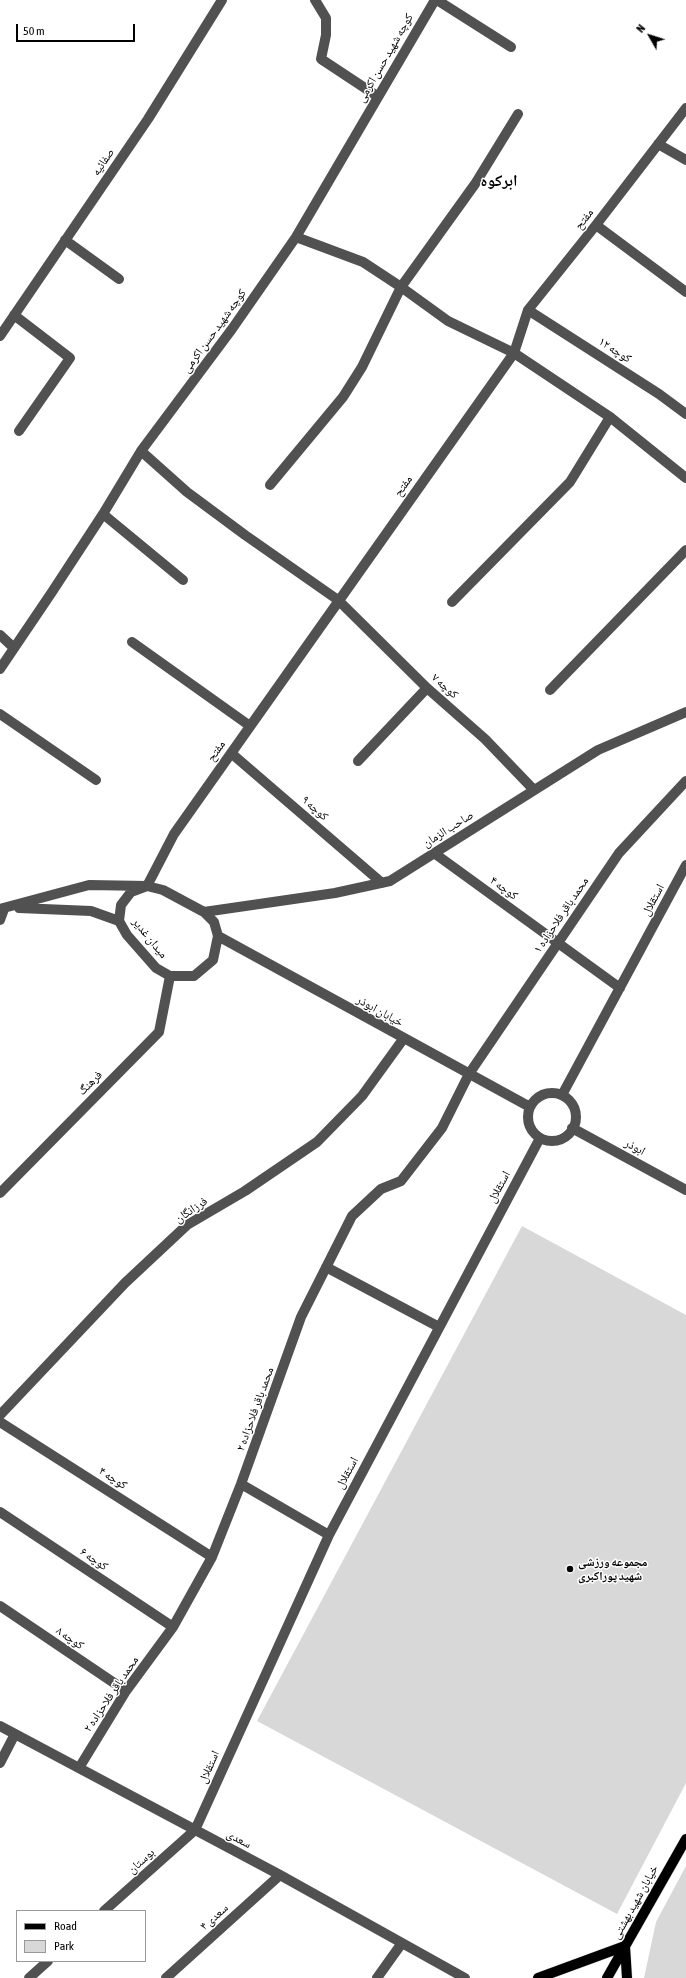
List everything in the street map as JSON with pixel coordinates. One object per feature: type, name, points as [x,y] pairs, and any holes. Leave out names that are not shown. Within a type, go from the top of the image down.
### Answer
[{"type":"main road","name":"خیابان شهید بهشتی","points":[[607,1978],[686,1839]]},
{"type":"main road","points":[[538,1978],[625,1946],[628,1978]]},
{"type":"street","name":"صفائیه","points":[[1,331],[14,315],[148,119],[222,0]]},
{"type":"street","points":[[315,0],[326,18],[326,35],[321,58],[377,96]]},
{"type":"street","points":[[436,0],[511,47]]},
{"type":"street","name":"کوچه شهید حسن اکرمی","points":[[0,669],[103,514],[140,451],[232,329],[296,237],[377,96],[436,0]]},
{"type":"street","name":"مفتح","points":[[146,886],[174,834],[514,353],[528,310],[686,108]]},
{"type":"street","points":[[270,485],[343,397],[362,367],[401,286],[475,184],[518,114]]},
{"type":"street","points":[[658,144],[686,160]]},
{"type":"street","points":[[596,225],[686,292]]},
{"type":"street","points":[[296,237],[363,262],[401,286],[448,321],[514,353],[610,417],[686,478]]},
{"type":"street","points":[[65,240],[119,279]]},
{"type":"street","name":"کوچه ۱۲","points":[[528,310],[659,394],[686,414]]},
{"type":"street","points":[[14,315],[70,358],[19,431]]},
{"type":"street","points":[[452,602],[570,482],[610,417]]},
{"type":"street","name":"کوچه ۷","points":[[140,451],[198,501],[338,600],[427,688],[485,739],[534,790]]},
{"type":"street","points":[[103,514],[183,580]]},
{"type":"street","points":[[550,690],[686,550]]},
{"type":"street","points":[[0,635],[14,648]]},
{"type":"street","points":[[132,642],[250,726]]},
{"type":"street","points":[[358,761],[427,688]]},
{"type":"street","name":"صاحب الزمان","points":[[204,912],[335,893],[390,881],[598,750],[686,712]]},
{"type":"street","points":[[0,714],[96,780]]},
{"type":"street","name":"کوچه ۹","points":[[231,752],[382,883]]},
{"type":"street","name":"محمد باقر فلاحزاده ۱","points":[[469,1074],[619,853],[686,780]]},
{"type":"street","name":"کوچه ۴","points":[[434,853],[620,988]]},
{"type":"street","name":"استقلال","points":[[562,1095],[686,865]]},
{"type":"street","points":[[5,908],[89,885],[146,886],[163,890],[204,912],[214,922],[218,936],[213,960],[194,976],[170,976]]},
{"type":"street","name":"میدان غدیر","points":[[146,886],[131,892],[121,905],[119,921],[127,935],[156,968],[170,976]]},
{"type":"street","points":[[0,920],[5,908]]},
{"type":"street","points":[[5,908],[91,911],[119,921]]},
{"type":"street","name":"خیابان ابوذر","points":[[218,936],[530,1107]]},
{"type":"street","name":"فرهنگ","points":[[0,1193],[159,1032],[170,976]]},
{"type":"street","name":"فرزانگان","points":[[0,1415],[124,1283],[188,1225],[245,1191],[317,1142],[362,1096],[404,1038]]},
{"type":"street","name":"محمد باقر فلاحزاده ۲","points":[[79,1768],[126,1691],[173,1627],[212,1557],[241,1484],[301,1317],[352,1216],[382,1189],[401,1181],[442,1128],[469,1074]]},
{"type":"street","points":[[550,1092],[562,1095],[575,1107],[576,1123],[568,1136],[553,1141],[540,1138],[529,1126],[528,1110],[536,1098],[550,1092]]},
{"type":"street","name":"ابوذر","points":[[572,1128],[686,1190]]},
{"type":"street","name":"استقلال","points":[[195,1830],[329,1534],[540,1138]]},
{"type":"street","points":[[326,1267],[439,1327]]},
{"type":"street","name":"کوچه ۴","points":[[0,1422],[212,1557]]},
{"type":"street","points":[[241,1484],[329,1534]]},
{"type":"street","name":"کوچه ۶","points":[[0,1512],[173,1627]]},
{"type":"street","name":"کوچه ۸","points":[[0,1606],[126,1691]]},
{"type":"street","name":"سعدی","points":[[0,1726],[280,1875],[465,1978]]},
{"type":"street","points":[[0,1763],[15,1734]]},
{"type":"street","name":"بوستان","points":[[105,1910],[195,1830]]},
{"type":"street","name":"سعدی ۴","points":[[166,1978],[280,1875]]},
{"type":"street","points":[[377,1978],[402,1943]]},
{"type":"street","points":[[29,1978],[47,1962]]},
{"type":"green space","name":"مجموعه ورزشی شهید پوراکبری","points":[[522,1226],[686,1315],[686,1783],[617,1914],[257,1721]]},
{"type":"green space","points":[[686,1866],[686,1978],[644,1978],[656,1922]]},
{"type":"place","name":"مجموعه ورزشی شهید پوراکبری","points":[[570,1569]]},
{"type":"district","name":"ابرکوه","points":[[499,181]]}]
